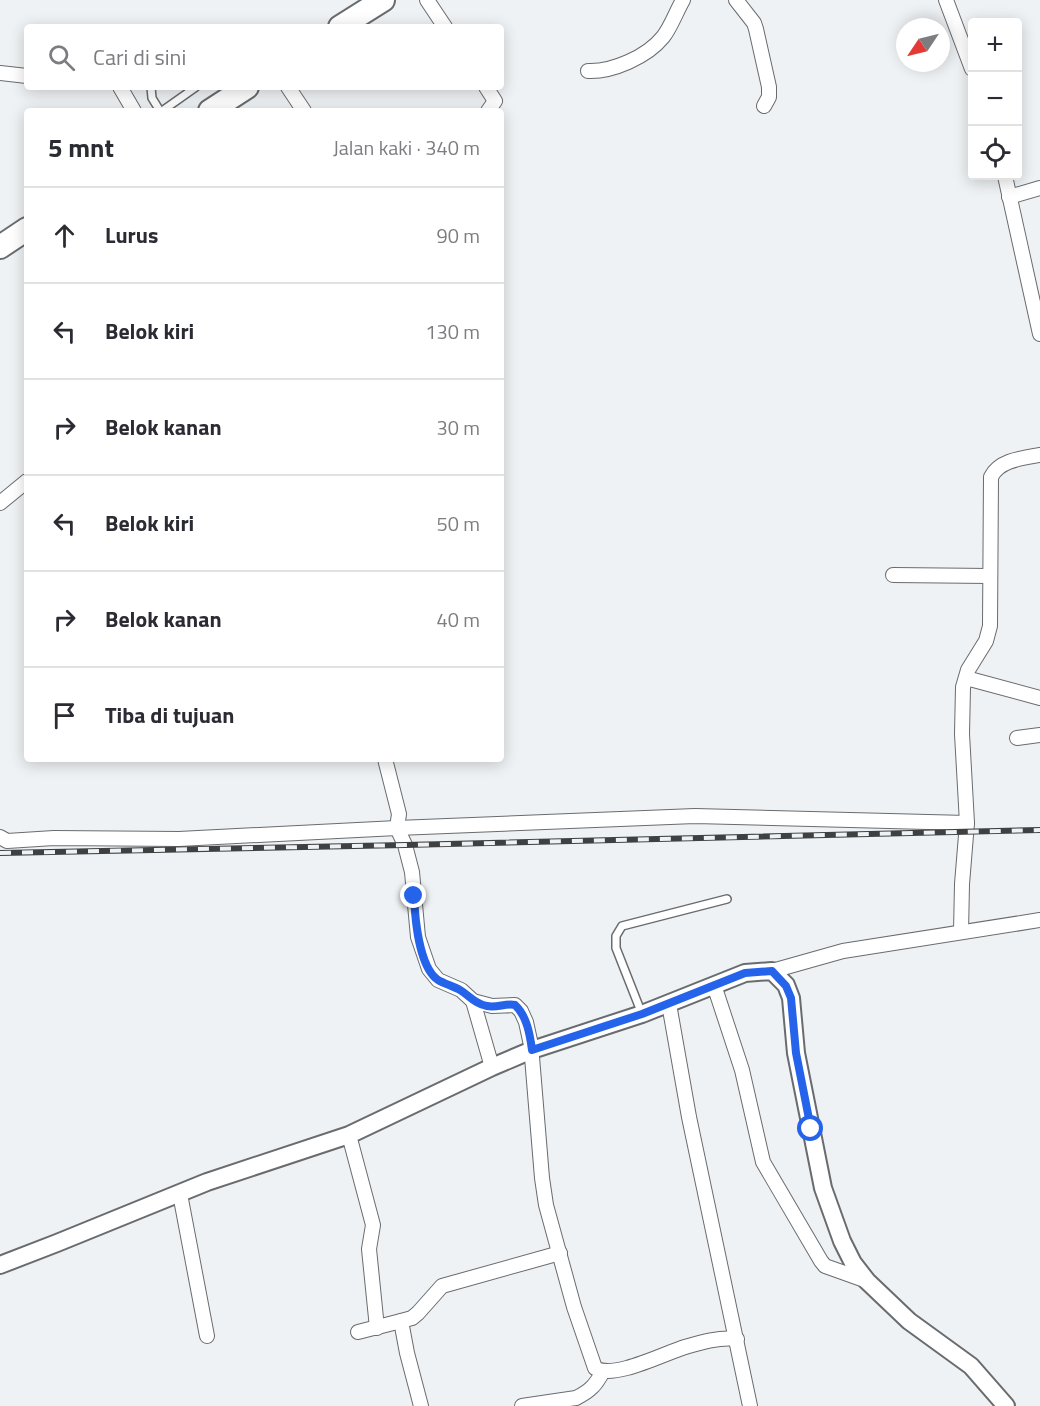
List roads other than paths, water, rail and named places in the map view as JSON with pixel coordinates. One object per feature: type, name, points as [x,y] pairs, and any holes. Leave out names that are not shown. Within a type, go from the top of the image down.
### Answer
[{"type":"highway","points":[[345,24],[383,0]]},
{"type":"highway","points":[[220,101],[242,90]]},
{"type":"street","points":[[427,0],[443,24]]},
{"type":"street","points":[[588,71],[615,68],[655,45],[663,38],[683,0]]},
{"type":"street","points":[[736,0],[754,22],[760,42],[770,93],[764,106]]},
{"type":"street","points":[[946,0],[968,58]]},
{"type":"street","points":[[0,73],[24,76]]},
{"type":"street","points":[[122,90],[132,108]]},
{"type":"street","points":[[290,90],[302,108]]},
{"type":"street","points":[[488,90],[495,101],[490,108]]},
{"type":"street","points":[[1006,180],[1040,334]]},
{"type":"street","points":[[1010,197],[1040,188]]},
{"type":"street","points":[[961,932],[967,823],[962,734],[963,687],[968,670],[986,641],[990,626],[991,477],[995,469],[1003,465],[1040,455]]},
{"type":"street","points":[[0,503],[24,483]]},
{"type":"street","points":[[892,575],[990,576]]},
{"type":"street","points":[[966,678],[1040,698]]},
{"type":"street","points":[[1017,738],[1040,735]]},
{"type":"street","points":[[386,762],[399,814],[397,828],[405,845],[412,873],[418,937],[426,963],[438,980],[461,990],[473,1001],[492,1006],[515,1005],[526,1022],[532,1050],[546,1204],[574,1307],[595,1368],[603,1371],[617,1370],[707,1341],[737,1339]]},
{"type":"street","points":[[0,837],[7,841],[54,838],[179,839],[694,816],[967,823]]},
{"type":"street","points":[[0,1264],[229,1174],[349,1135],[492,1066],[532,1050],[642,1014],[745,973],[772,971],[843,951],[1040,920]]},
{"type":"street","points":[[772,971],[786,986],[791,998],[796,1053],[823,1188],[842,1241],[853,1263],[867,1281],[909,1321],[971,1366],[1006,1406]]},
{"type":"street","points":[[714,985],[742,1070],[763,1162],[821,1262],[825,1266],[867,1281]]},
{"type":"street","points":[[473,1001],[492,1066]]},
{"type":"street","points":[[669,1004],[689,1118],[750,1406]]},
{"type":"street","points":[[349,1135],[373,1225],[369,1249],[377,1328]]},
{"type":"street","points":[[180,1194],[207,1336]]},
{"type":"street","points":[[358,1332],[411,1318],[442,1286],[560,1253]]},
{"type":"street","points":[[402,1321],[407,1353],[421,1406]]},
{"type":"street","points":[[522,1406],[576,1398],[597,1383],[603,1371]]},
{"type":"lane","points":[[151,90],[152,98],[159,108]]},
{"type":"lane","points":[[165,108],[192,90]]},
{"type":"lane","points":[[642,1014],[616,948],[616,936],[622,926],[727,899]]},
{"type":"railway","points":[[0,853],[1040,830]]}]
